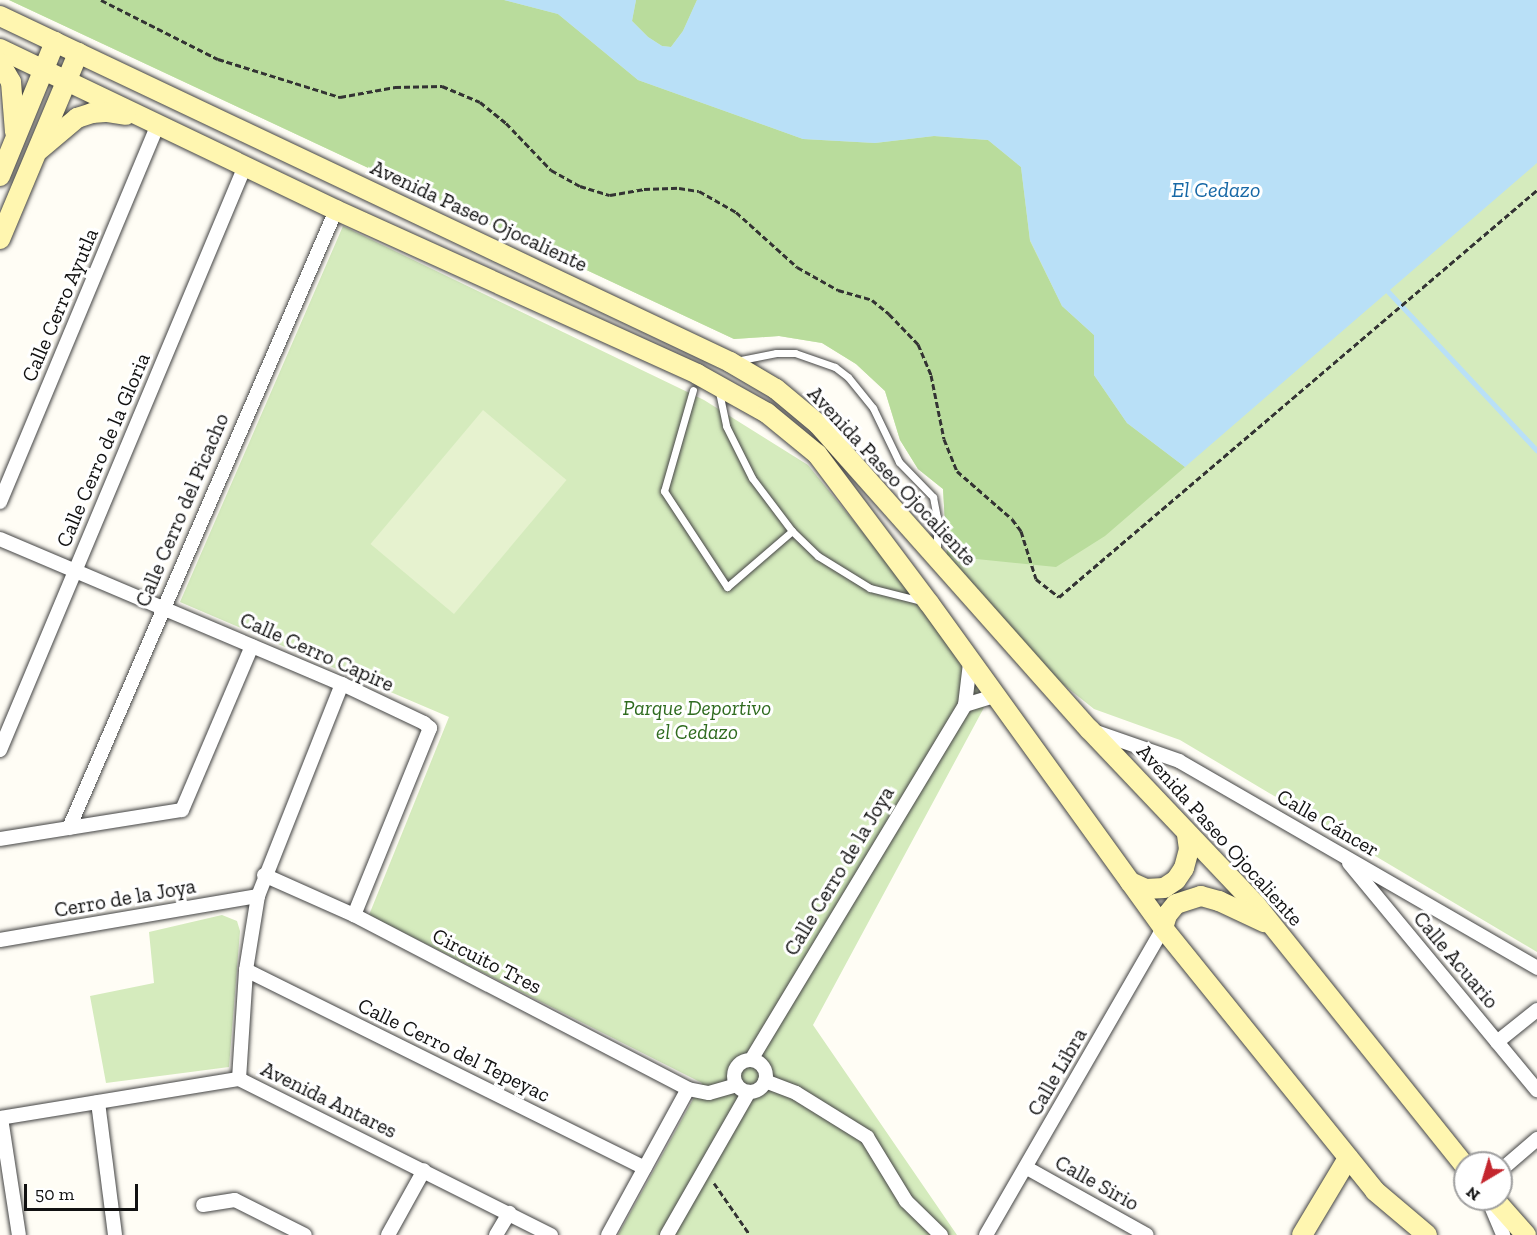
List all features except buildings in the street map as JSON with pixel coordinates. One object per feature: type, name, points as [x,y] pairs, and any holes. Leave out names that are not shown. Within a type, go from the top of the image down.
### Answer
[{"type":"main road","name":"Avenida Paseo Ojocaliente","points":[[0,16],[730,362],[776,389],[818,424],[1090,730],[1256,905],[1453,1151]]},
{"type":"main road","points":[[0,177],[55,42]]},
{"type":"main road","name":"Avenida Paseo Ojocaliente","points":[[0,49],[336,210],[717,383],[767,413],[817,454],[929,603],[1163,928],[1380,1196],[1427,1235]]},
{"type":"main road","points":[[0,239],[78,53]]},
{"type":"main road","points":[[0,63],[13,88],[16,140]]},
{"type":"main road","points":[[37,151],[77,118],[92,113],[108,111],[153,122]]},
{"type":"main road","points":[[1130,882],[1146,889],[1164,888],[1176,880],[1184,868],[1189,849],[1187,834]]},
{"type":"main road","points":[[1163,928],[1167,915],[1176,904],[1201,896],[1248,913],[1274,928]]},
{"type":"main road","points":[[1302,1235],[1348,1158]]},
{"type":"main road","points":[[1505,1211],[1526,1235]]},
{"type":"street","name":"Calle Cerro Ayutla","points":[[0,502],[153,122]]},
{"type":"street","name":"Calle Cerro de la Gloria","points":[[0,750],[245,166]]},
{"type":"street","name":"Calle Cerro del Picacho","points":[[69,828],[162,608],[336,210]]},
{"type":"street","name":"Calle Cerro Capire","points":[[0,539],[342,684],[424,723],[429,728],[354,915]]},
{"type":"street","points":[[0,839],[182,810],[252,646]]},
{"type":"street","points":[[970,663],[965,705],[995,696]]},
{"type":"street","points":[[239,1079],[246,970],[258,896],[264,874],[342,684]]},
{"type":"street","name":"Calle Cerro de la Joya","points":[[751,1060],[965,705]]},
{"type":"street","name":"Calle Cáncer","points":[[1090,730],[1179,761],[1537,968]]},
{"type":"street","name":"Calle Acuario","points":[[1344,857],[1537,1090]]},
{"type":"street","name":"Circuito Tres","points":[[264,874],[354,915],[688,1089]]},
{"type":"street","name":"Cerro de la Joya","points":[[0,940],[258,896]]},
{"type":"street","name":"Calle Libra","points":[[986,1235],[1027,1168],[1163,928]]},
{"type":"street","name":"Calle Cerro del Tepeyac","points":[[246,970],[644,1168]]},
{"type":"street","points":[[1497,1041],[1537,1010]]},
{"type":"street","points":[[743,1088],[735,1071],[738,1065],[751,1060],[763,1067],[765,1081]]},
{"type":"street","name":"Avenida Antares","points":[[1,1118],[239,1079],[551,1235]]},
{"type":"street","points":[[608,1235],[688,1089],[709,1093],[743,1088],[756,1091],[765,1081]]},
{"type":"street","points":[[765,1081],[796,1093],[867,1137],[906,1202],[941,1235]]},
{"type":"street","points":[[667,1235],[704,1169],[743,1088]]},
{"type":"street","points":[[98,1102],[115,1235]]},
{"type":"street","points":[[1,1118],[19,1235]]},
{"type":"street","points":[[1513,1160],[1537,1139]]},
{"type":"street","name":"Calle Sirio","points":[[1027,1168],[1147,1235]]},
{"type":"street","points":[[388,1235],[424,1170]]},
{"type":"street","points":[[1380,1196],[1411,1235]]},
{"type":"street","points":[[203,1205],[235,1200],[305,1235]]},
{"type":"street","points":[[1493,1211],[1503,1235]]},
{"type":"street","points":[[496,1235],[508,1213]]},
{"type":"lane","points":[[730,362],[776,353],[795,353],[835,367],[848,376],[873,408],[899,462],[933,497],[937,517],[937,556]]},
{"type":"lane","points":[[717,383],[726,426],[737,450],[763,496],[792,531],[818,555],[870,588],[929,603]]},
{"type":"lane","points":[[693,390],[664,491],[727,587],[792,531]]},
{"type":"path","points":[[101,0],[218,59],[340,97],[395,87],[442,86],[480,102],[506,123],[551,170],[580,186],[610,195],[644,189],[689,190],[699,192],[736,212],[797,267],[838,290],[872,300],[918,344],[931,375],[944,439],[957,471],[1012,519],[1021,531],[1035,579],[1059,597],[1537,190]]},
{"type":"path","points":[[704,1169],[750,1235]]},
{"type":"green space","points":[[9,0],[1537,0],[1537,952],[1180,740],[1094,709],[1025,654],[947,556],[943,489],[918,469],[900,440],[885,391],[856,364],[822,343],[779,336],[734,339]]},
{"type":"green space","points":[[9,0],[504,0],[558,14],[638,80],[803,139],[875,143],[934,136],[988,140],[1021,167],[1030,241],[1062,306],[1094,335],[1094,375],[1127,423],[1185,467],[1105,536],[1056,567],[947,556],[943,489],[918,469],[900,440],[885,391],[856,364],[822,343],[779,336],[734,339]]},
{"type":"green space","points":[[636,0],[697,0],[683,31],[671,47],[662,46],[648,37],[632,21]]},
{"type":"green space","name":"Parque Deportivo el Cedazo","points":[[343,226],[704,400],[808,465],[899,577],[987,702],[813,1025],[957,1235],[618,1235],[702,1083],[369,915],[449,717],[180,602]]},
{"type":"green space","points":[[483,410],[566,480],[454,614],[371,544]]},
{"type":"green space","points":[[222,915],[237,921],[240,931],[229,1067],[106,1083],[90,996],[154,983],[149,932]]},
{"type":"water","name":"El Cedazo","points":[[504,0],[636,0],[632,21],[648,37],[662,46],[671,47],[683,31],[697,0],[1537,0],[1537,163],[1185,467],[1127,423],[1094,375],[1094,335],[1062,306],[1030,240],[1021,167],[988,140],[934,136],[875,143],[803,139],[638,80],[558,14]]},
{"type":"waterway","name":"El Cedazo","points":[[1388,291],[1537,450]]}]
